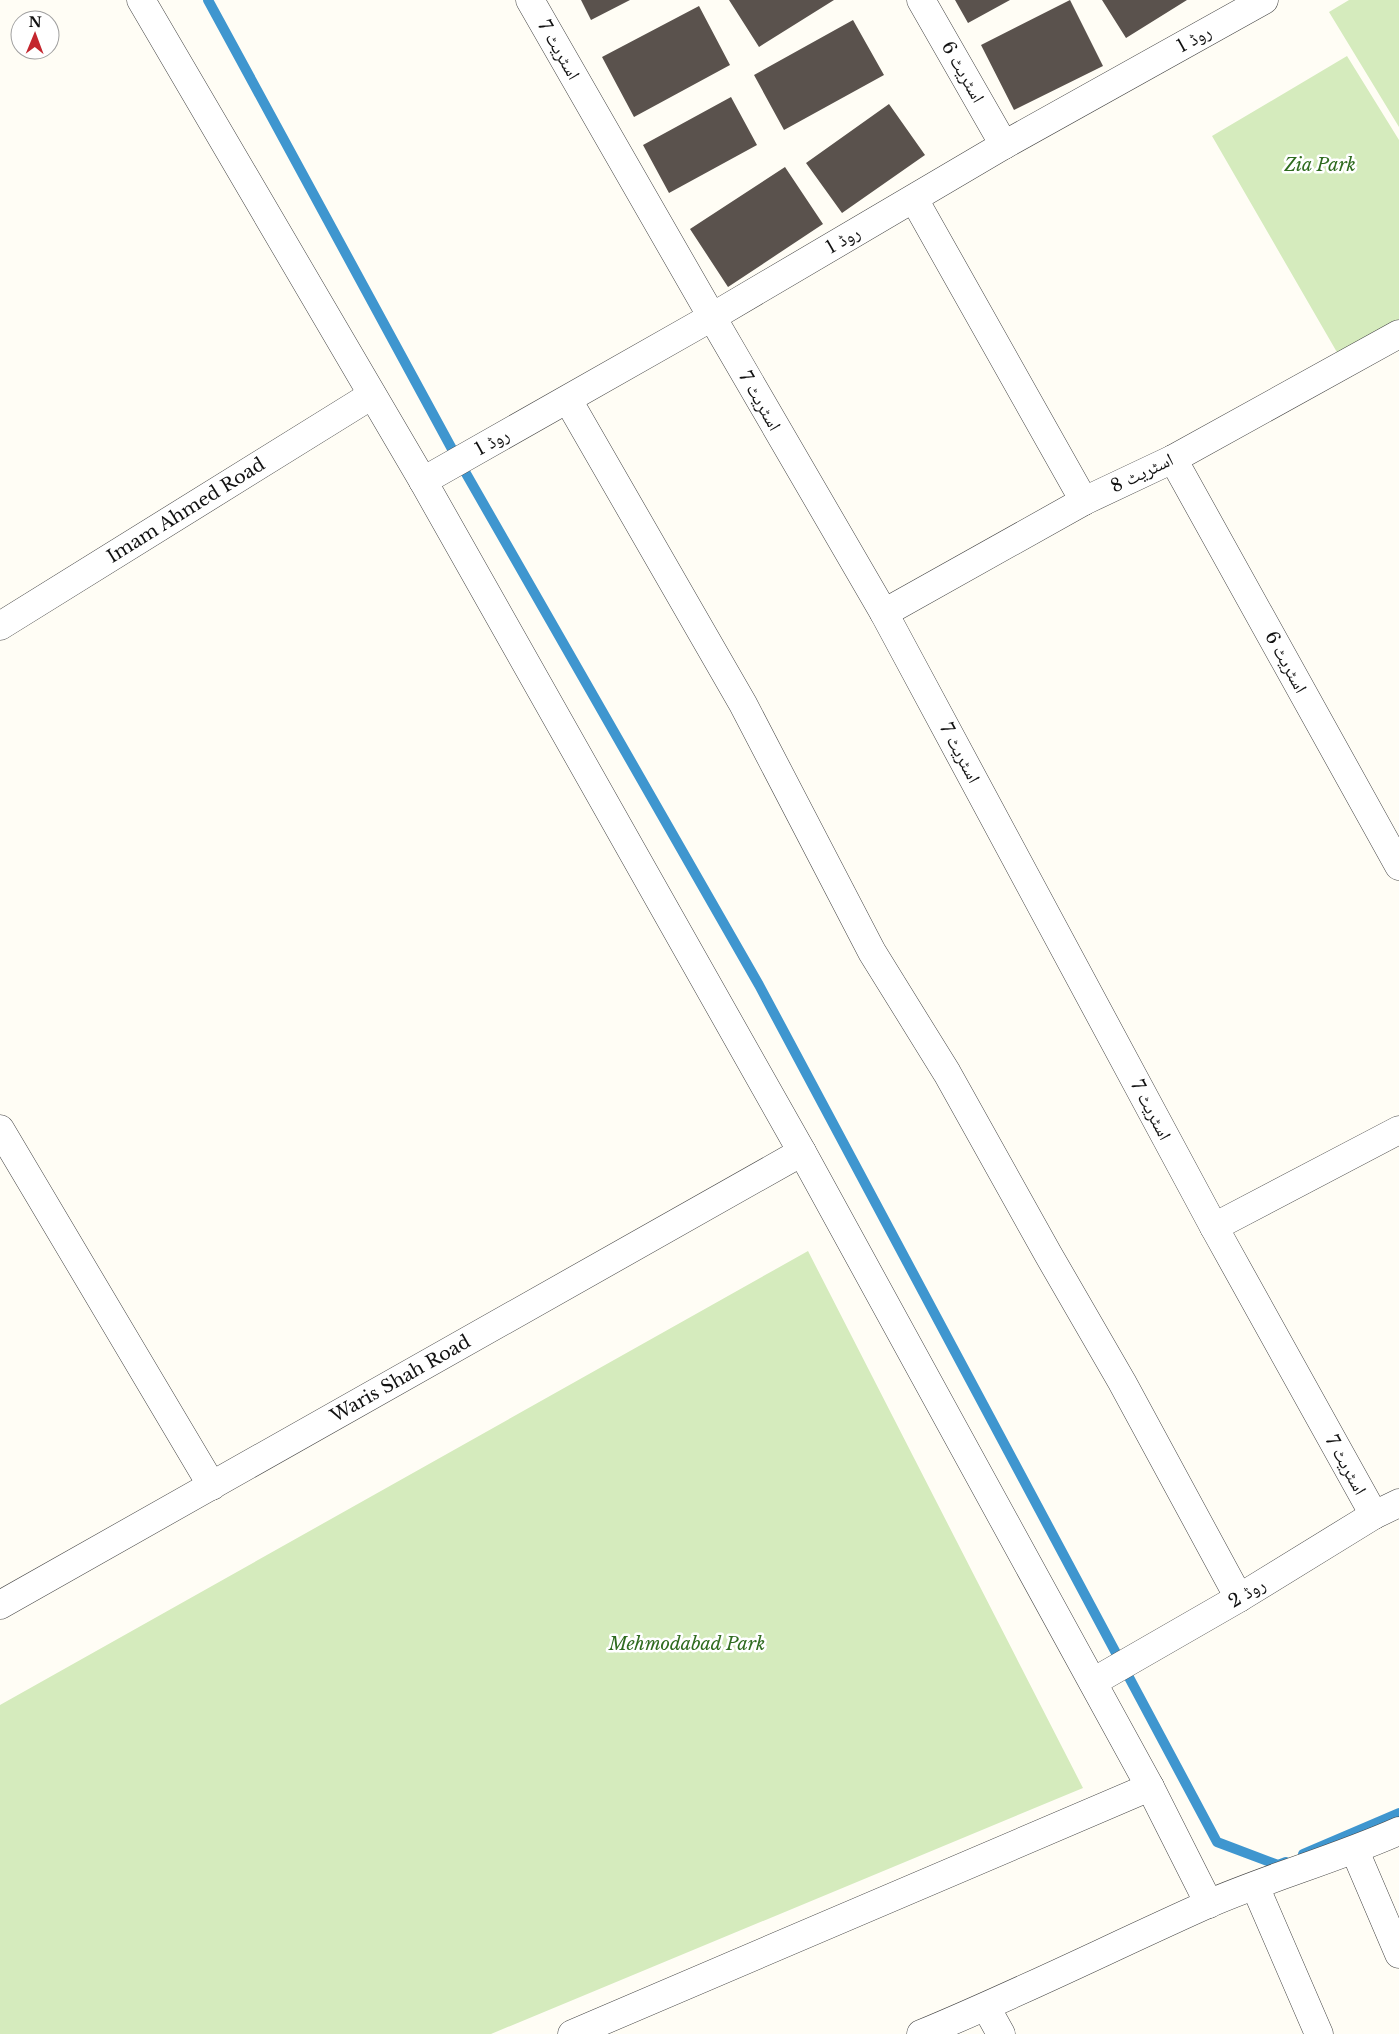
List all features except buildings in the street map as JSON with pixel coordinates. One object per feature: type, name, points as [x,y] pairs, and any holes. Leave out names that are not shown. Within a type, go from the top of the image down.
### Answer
[{"type":"street","points":[[141,0],[422,481],[802,1152],[1150,1787],[1209,1904]]},
{"type":"street","name":"اسٹریٹ 7","points":[[530,0],[884,613],[1214,1228],[1374,1515]]},
{"type":"street","name":"اسٹریٹ 6","points":[[921,0],[1004,145]]},
{"type":"street","name":"روڈ 1","points":[[422,481],[712,317],[1004,145],[1264,0]]},
{"type":"street","points":[[914,199],[1084,501]]},
{"type":"street","name":"اسٹریٹ 8","points":[[884,613],[1084,501],[1172,459],[1399,334]]},
{"type":"street","name":"Imam Ahmed Road","points":[[0,626],[372,395]]},
{"type":"street","points":[[568,400],[742,704],[872,952],[947,1073],[1122,1382],[1231,1603]]},
{"type":"street","name":"اسٹریٹ 6","points":[[1172,459],[1399,866]]},
{"type":"street","points":[[0,1129],[212,1486]]},
{"type":"street","points":[[1214,1228],[1399,1130]]},
{"type":"street","name":"Waris Shah Road","points":[[0,1605],[802,1152]]},
{"type":"street","name":"روڈ 2","points":[[1093,1682],[1231,1603],[1374,1515],[1399,1502]]},
{"type":"street","points":[[572,2034],[1150,1787]]},
{"type":"street","points":[[921,2034],[986,2007],[1209,1904],[1355,1851],[1399,1831]]},
{"type":"street","points":[[1355,1851],[1399,1954]]},
{"type":"street","points":[[1255,1886],[1319,2034]]},
{"type":"street","points":[[986,2007],[1001,2034]]},
{"type":"green space","points":[[1349,0],[1399,0],[1399,127],[1329,12]]},
{"type":"green space","name":"Zia Park","points":[[1347,56],[1399,140],[1399,319],[1338,354],[1212,136]]},
{"type":"green space","name":"Mehmodabad Park","points":[[808,1251],[1083,1788],[491,2034],[0,2034],[0,1705]]},
{"type":"waterway","points":[[208,0],[452,449],[759,985],[1217,1842],[1278,1865],[1286,1862]]},
{"type":"waterway","points":[[1303,1854],[1399,1813]]}]
